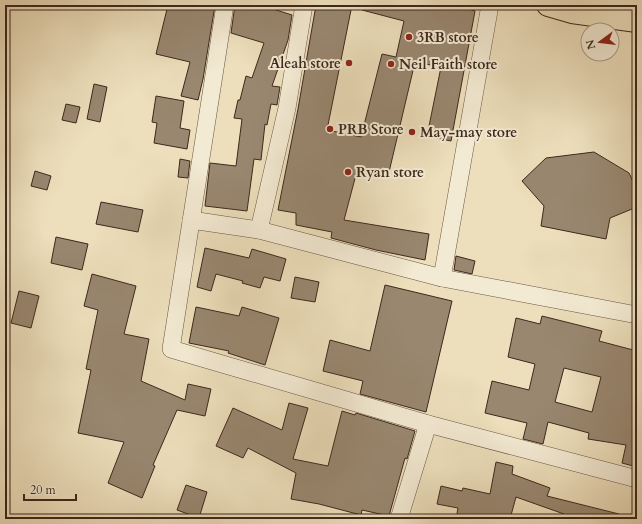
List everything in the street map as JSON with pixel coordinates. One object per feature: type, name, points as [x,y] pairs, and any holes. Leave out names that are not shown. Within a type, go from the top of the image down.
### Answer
[{"type":"main road","points":[[548,5],[572,8],[637,21]]},
{"type":"street","points":[[225,5],[171,349],[428,424],[637,479]]},
{"type":"street","points":[[259,230],[287,108],[304,5]]},
{"type":"street","points":[[442,278],[490,5]]},
{"type":"street","points":[[192,220],[259,230],[442,278],[637,315]]},
{"type":"street","points":[[399,519],[428,424]]},
{"type":"building","points":[[168,5],[215,5],[203,79],[198,100],[181,96],[190,62],[156,54]]},
{"type":"building","points":[[235,5],[274,5],[273,9],[292,15],[288,40],[272,86],[280,87],[277,105],[271,104],[267,125],[265,124],[261,160],[254,159],[247,211],[205,206],[210,163],[236,166],[242,119],[234,118],[238,100],[240,100],[246,76],[252,78],[264,43],[231,33]]},
{"type":"building","points":[[316,5],[352,5],[327,130],[361,137],[382,54],[396,57],[404,21],[362,10],[363,5],[457,5],[475,11],[451,141],[427,136],[441,67],[415,62],[389,172],[358,167],[344,220],[429,234],[425,260],[376,250],[331,238],[332,232],[296,225],[296,213],[278,210],[298,109]]},
{"type":"building","points":[[94,84],[107,87],[100,122],[87,119]]},
{"type":"building","points":[[156,96],[184,101],[180,128],[190,130],[187,149],[154,143],[157,123],[152,122]]},
{"type":"building","points":[[66,104],[80,107],[76,123],[62,120]]},
{"type":"building","points":[[594,152],[629,173],[637,190],[637,207],[610,218],[606,239],[541,226],[544,206],[522,181],[546,158]]},
{"type":"building","points":[[180,159],[190,161],[188,178],[178,177]]},
{"type":"building","points":[[35,171],[51,176],[47,190],[31,186]]},
{"type":"building","points":[[101,202],[143,210],[138,232],[96,224]]},
{"type":"building","points":[[56,237],[88,244],[82,270],[51,263]]},
{"type":"building","points":[[205,248],[249,258],[252,249],[286,259],[280,281],[264,277],[260,288],[242,283],[243,281],[216,274],[211,291],[197,287]]},
{"type":"building","points":[[456,256],[475,261],[472,274],[454,270]]},
{"type":"building","points":[[92,274],[136,286],[124,334],[149,339],[141,381],[185,400],[188,384],[211,389],[205,416],[177,410],[153,465],[155,466],[142,498],[108,483],[124,442],[78,433],[91,370],[86,369],[98,310],[84,306]]},
{"type":"building","points":[[295,277],[319,282],[315,302],[291,298]]},
{"type":"building","points":[[385,285],[452,301],[426,412],[360,394],[363,381],[323,371],[330,340],[370,351]]},
{"type":"building","points":[[19,291],[39,296],[31,328],[11,323]]},
{"type":"building","points":[[196,307],[239,316],[242,307],[279,318],[265,365],[228,353],[229,351],[189,343]]},
{"type":"building","points":[[542,316],[602,331],[599,341],[637,351],[637,395],[633,423],[637,423],[637,467],[622,463],[626,445],[588,439],[589,433],[548,422],[543,444],[523,439],[527,423],[485,413],[492,381],[529,390],[535,364],[508,357],[516,318],[540,324]],"holes":[[[564,368],[601,377],[592,412],[555,402]]]},
{"type":"building","points":[[289,403],[308,408],[293,459],[328,466],[342,411],[355,415],[356,413],[415,431],[407,459],[405,458],[389,516],[362,510],[361,515],[319,504],[291,499],[296,473],[248,448],[243,458],[216,446],[233,408],[282,430]]},
{"type":"building","points":[[496,462],[513,466],[512,474],[550,488],[547,496],[619,514],[618,519],[563,519],[564,514],[516,497],[510,519],[456,519],[458,508],[437,504],[441,486],[462,491],[463,488],[490,494]]},
{"type":"building","points":[[186,485],[207,492],[199,518],[177,510]]},
{"type":"place","name":"3RB store","points":[[409,37]]},
{"type":"place","name":"Aleah store","points":[[349,63]]},
{"type":"place","name":"Neil Faith store","points":[[391,64]]},
{"type":"place","name":"PRB Store","points":[[330,129]]},
{"type":"place","name":"May-may store","points":[[412,132]]},
{"type":"place","name":"Ryan store","points":[[348,172]]}]
